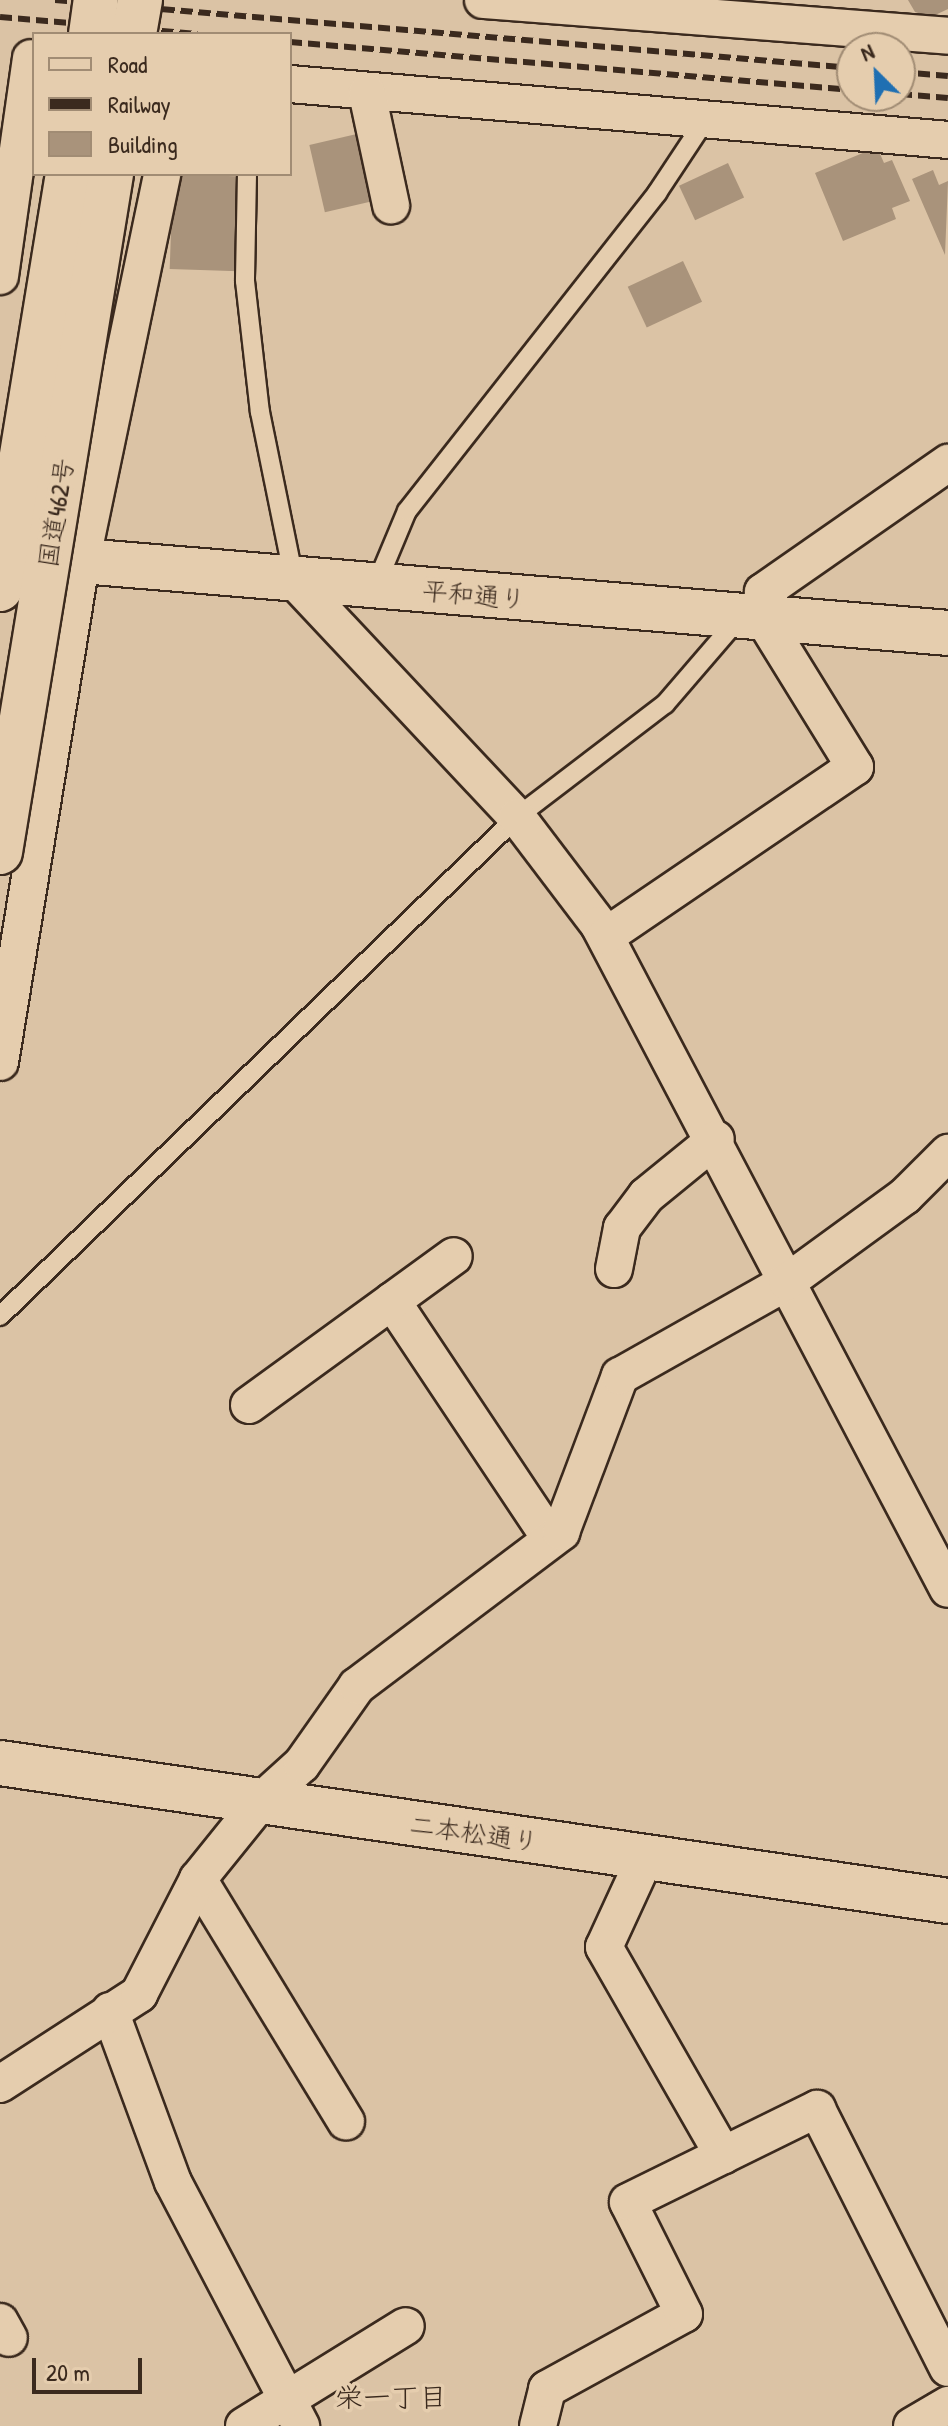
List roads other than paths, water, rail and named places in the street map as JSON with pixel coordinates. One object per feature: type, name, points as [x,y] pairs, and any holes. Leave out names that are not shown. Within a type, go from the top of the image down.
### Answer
[{"type":"main road","points":[[91,32],[96,0]]},
{"type":"main road","points":[[134,32],[140,0]]},
{"type":"main road","name":"国道462号","points":[[0,589],[68,176]]},
{"type":"main road","name":"国道462号","points":[[0,852],[111,176]]},
{"type":"main road","name":"平和通り","points":[[0,554],[295,581],[948,633]]},
{"type":"main road","name":"二本松通り","points":[[0,1763],[948,1901]]},
{"type":"street","points":[[483,0],[948,36]]},
{"type":"street","points":[[826,27],[858,0]]},
{"type":"street","points":[[0,276],[22,58]]},
{"type":"street","points":[[292,84],[704,122],[948,140]]},
{"type":"street","points":[[367,93],[391,205]]},
{"type":"street","points":[[0,1062],[81,563],[162,176]]},
{"type":"street","points":[[606,936],[855,767],[751,618],[763,592],[948,463]]},
{"type":"street","points":[[295,581],[517,817],[606,936],[716,1139],[787,1282],[948,1589]]},
{"type":"street","points":[[614,1269],[622,1228],[646,1196],[716,1139]]},
{"type":"street","points":[[0,2084],[139,1994],[198,1879],[261,1801],[302,1764],[357,1686],[561,1532],[620,1376],[787,1282],[905,1196],[948,1153]]},
{"type":"street","points":[[249,1405],[454,1256]]},
{"type":"street","points":[[392,1301],[551,1539]]},
{"type":"street","points":[[645,1858],[604,1947],[723,2155]]},
{"type":"street","points":[[198,1879],[346,2121]]},
{"type":"street","points":[[110,2011],[173,2182],[294,2414]]},
{"type":"street","points":[[538,2426],[547,2389],[684,2314],[628,2202],[817,2109],[948,2368]]},
{"type":"street","points":[[244,2426],[294,2414],[406,2326]]},
{"type":"street","points":[[912,2426],[948,2405]]},
{"type":"lane","points":[[375,587],[407,511],[657,193],[704,122]]},
{"type":"lane","points":[[247,176],[245,281],[260,412],[295,581]]},
{"type":"lane","points":[[0,1316],[517,817],[665,704],[751,618]]},
{"type":"railway","points":[[55,0],[836,67]]},
{"type":"railway","points":[[0,17],[174,32]]},
{"type":"railway","points":[[292,42],[836,89]]},
{"type":"railway","points":[[916,73],[948,76]]},
{"type":"railway","points":[[916,95],[948,98]]},
{"type":"district","name":"栄一丁目","points":[[391,2397]]}]
